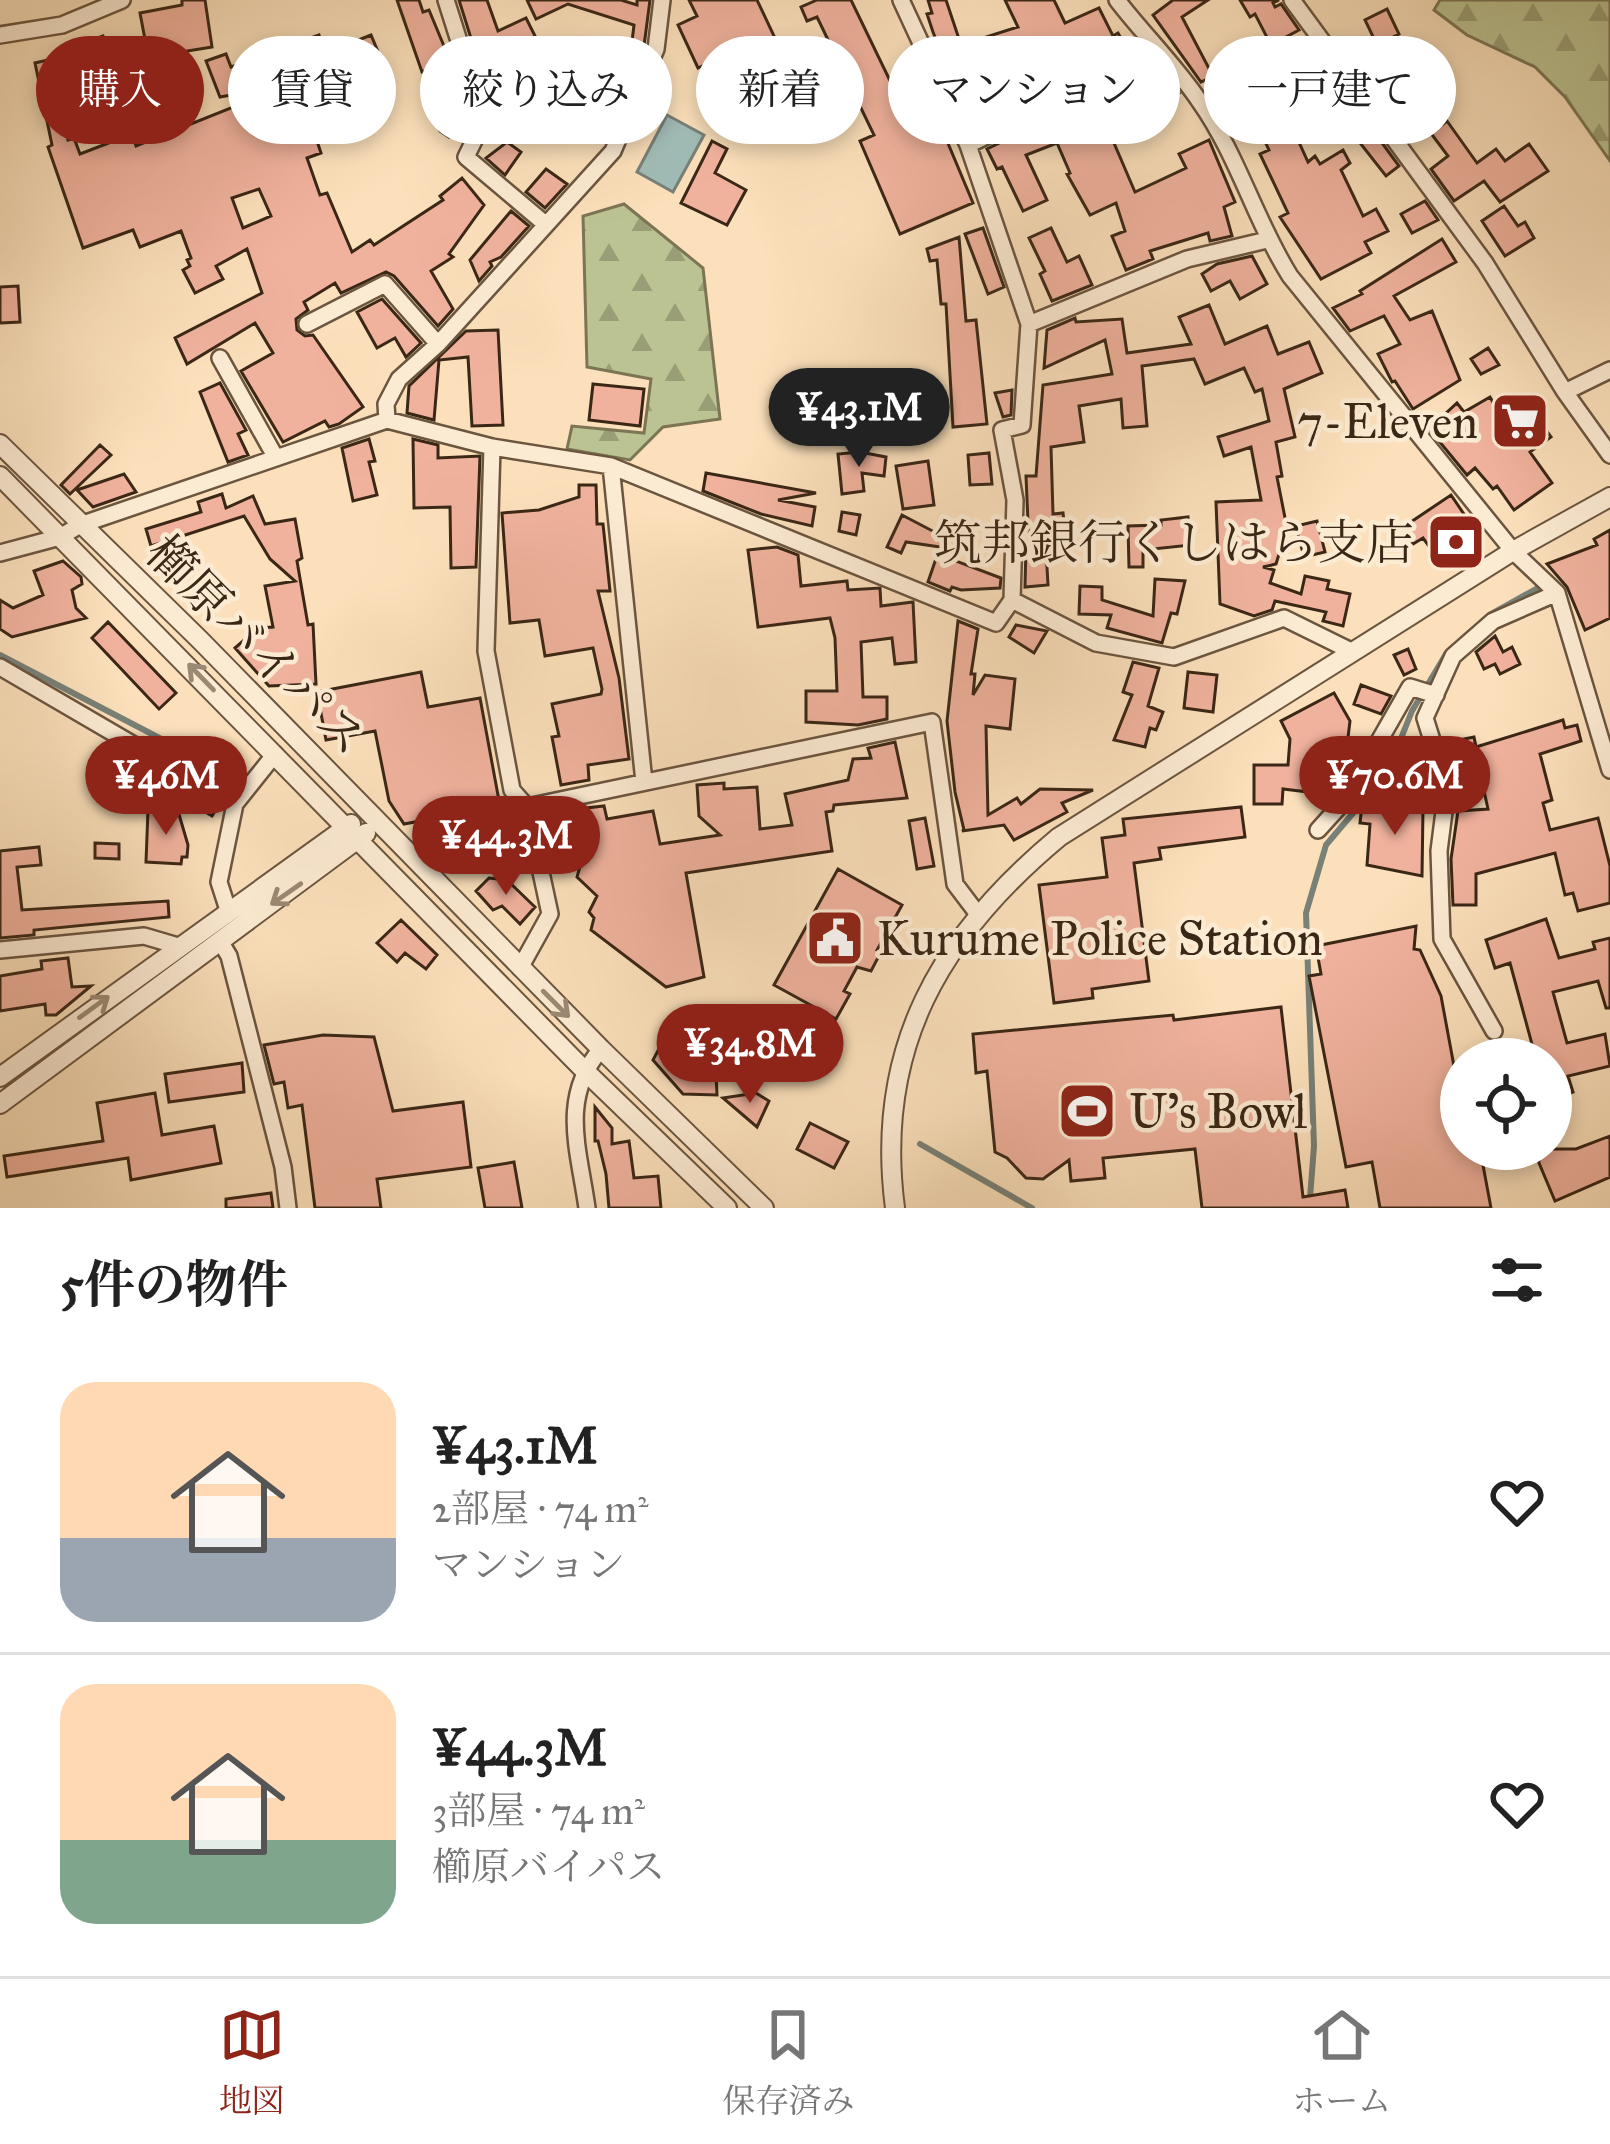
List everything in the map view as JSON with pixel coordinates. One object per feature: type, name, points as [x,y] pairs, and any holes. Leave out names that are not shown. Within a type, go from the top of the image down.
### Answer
[{"type":"street","points":[[0,35],[62,26],[122,0]]},
{"type":"street","points":[[446,0],[484,120],[466,158],[544,223]]},
{"type":"street","points":[[387,420],[386,404],[399,379],[438,344],[613,151],[656,49],[662,0]]},
{"type":"street","points":[[0,553],[60,537],[80,525],[387,420],[492,447],[611,466],[996,623],[1012,600],[1015,500],[1002,430],[1022,425],[1029,324],[968,145],[901,0]]},
{"type":"street","points":[[1117,0],[1145,36]]},
{"type":"street","points":[[1292,0],[1485,263],[1610,455]]},
{"type":"street","points":[[1180,78],[1237,164],[1267,240],[1290,276],[1513,551],[1557,593],[1610,770]]},
{"type":"street","points":[[1029,324],[1186,259],[1267,240]]},
{"type":"street","points":[[307,323],[385,284],[438,344]]},
{"type":"street","points":[[220,358],[276,458]]},
{"type":"street","points":[[1565,392],[1610,370]]},
{"type":"street","name":"櫛原バイパス","points":[[0,444],[764,1208]]},
{"type":"street","points":[[492,447],[486,652],[512,790],[527,807],[550,914],[520,968]]},
{"type":"street","points":[[611,466],[644,782]]},
{"type":"street","name":"櫛原バイパス","points":[[0,476],[584,1070],[727,1208]]},
{"type":"street","points":[[895,1208],[893,1112],[914,1020],[939,968],[977,913],[1014,874],[1059,837],[1513,551],[1610,497]]},
{"type":"street","points":[[1494,1031],[1442,939],[1438,850],[1448,788],[1425,718],[1453,656],[1493,621],[1557,593]]},
{"type":"street","points":[[1012,600],[1096,643],[1174,657],[1284,618],[1352,652]]},
{"type":"street","points":[[0,667],[235,804]]},
{"type":"street","points":[[1318,830],[1346,799],[1410,686],[1436,694]]},
{"type":"street","points":[[527,807],[932,722],[955,884],[977,913]]},
{"type":"street","points":[[228,910],[220,882],[235,804],[275,754]]},
{"type":"street","points":[[0,1076],[345,826],[376,820]]},
{"type":"street","points":[[0,1104],[360,842],[376,820]]},
{"type":"street","points":[[0,950],[144,936],[178,946]]},
{"type":"street","points":[[220,941],[229,956],[283,1167],[288,1208]]},
{"type":"street","points":[[587,1208],[573,1113],[584,1070],[601,1049]]},
{"type":"green space","points":[[1440,0],[1610,0],[1610,161],[1565,97],[1535,67],[1467,35],[1434,10]]},
{"type":"green space","points":[[624,204],[703,268],[720,419],[663,427],[630,460],[567,449],[572,426],[644,433],[651,379],[587,367],[583,216]]},
{"type":"water","points":[[672,118],[696,131],[699,144],[673,192],[637,172],[652,144],[672,144]]},
{"type":"building","points":[[182,0],[205,0],[212,47],[204,48],[204,36],[144,36],[140,13],[182,5]]},
{"type":"building","points":[[397,0],[419,0],[423,12],[429,10],[440,36],[420,36],[420,66]]},
{"type":"building","points":[[459,0],[487,0],[498,31],[526,18],[535,36],[470,36]]},
{"type":"building","points":[[527,0],[621,0],[637,5],[637,0],[650,0],[645,36],[633,36],[634,25],[568,4],[536,19]]},
{"type":"building","points":[[689,0],[757,0],[774,36],[696,36],[696,64],[678,25],[697,16]]},
{"type":"building","points":[[817,0],[851,0],[888,77],[888,144],[948,144],[973,203],[900,234],[861,144],[874,135],[864,114],[864,36],[826,36],[817,17],[807,21],[801,7]]},
{"type":"building","points":[[928,0],[946,0],[958,36],[935,36],[927,14],[932,13]]},
{"type":"building","points":[[1005,0],[1054,0],[1065,23],[1099,8],[1113,36],[990,36],[1018,27]]},
{"type":"building","points":[[1173,0],[1208,0],[1182,17],[1204,59],[1204,80],[1180,53],[1180,36],[1168,36],[1153,15]]},
{"type":"building","points":[[1240,0],[1279,0],[1273,3],[1275,7],[1281,4],[1299,30],[1288,36],[1266,36],[1255,14],[1250,17]]},
{"type":"building","points":[[1387,9],[1399,34],[1373,36],[1365,20]]},
{"type":"building","points":[[226,54],[228,96],[220,97],[206,61]]},
{"type":"building","points":[[228,109],[228,144],[318,144],[321,153],[307,158],[320,195],[327,193],[352,252],[370,240],[374,245],[443,200],[440,196],[462,178],[484,205],[449,254],[453,257],[431,271],[453,309],[438,326],[386,272],[341,293],[335,283],[304,302],[308,310],[296,319],[297,330],[313,335],[363,407],[339,424],[329,427],[325,421],[283,442],[241,371],[273,353],[255,323],[187,364],[175,338],[262,293],[247,249],[216,266],[223,279],[195,293],[183,270],[190,266],[187,260],[191,258],[181,231],[140,247],[133,230],[83,248],[48,147],[76,144],[80,154],[106,144],[204,144],[204,119]],"holes":[[[259,189],[271,216],[243,228],[232,198]]]},
{"type":"building","points":[[1456,134],[1477,163],[1496,149],[1505,161],[1529,144],[1548,171],[1500,202],[1484,181],[1454,201],[1431,169],[1448,156],[1439,144],[1456,144]]},
{"type":"building","points":[[504,144],[521,152],[505,175],[486,158]]},
{"type":"building","points":[[710,144],[727,149],[715,173],[746,190],[727,225],[681,203]]},
{"type":"building","points":[[997,144],[1054,144],[1026,155],[1047,200],[1023,211],[1002,167],[997,169],[987,149]]},
{"type":"building","points":[[1057,144],[1114,144],[1135,192],[1186,168],[1179,154],[1211,144],[1235,202],[1224,207],[1232,236],[1210,241],[1208,233],[1150,251],[1153,259],[1126,270],[1112,236],[1125,231],[1116,203],[1090,215]]},
{"type":"building","points":[[1266,144],[1300,144],[1308,162],[1315,156],[1320,164],[1343,150],[1350,163],[1341,170],[1363,216],[1376,209],[1388,231],[1365,242],[1371,253],[1321,279],[1280,217],[1288,213],[1260,154],[1269,150]]},
{"type":"building","points":[[1361,144],[1383,144],[1399,166],[1386,176]]},
{"type":"building","points":[[546,169],[567,184],[545,208],[526,192]]},
{"type":"building","points":[[1425,201],[1438,220],[1412,233],[1401,214]]},
{"type":"building","points":[[1504,206],[1518,226],[1525,222],[1534,238],[1505,256],[1482,221]]},
{"type":"building","points":[[511,211],[529,226],[501,257],[490,262],[492,266],[479,281],[470,260]]},
{"type":"building","points":[[983,228],[1004,287],[988,294],[965,234]]},
{"type":"building","points":[[1051,228],[1067,262],[1079,256],[1092,285],[1052,301],[1040,274],[1045,271],[1029,238]]},
{"type":"building","points":[[959,237],[966,321],[976,320],[987,424],[953,427],[946,304],[941,304],[937,260],[930,261],[927,249]]},
{"type":"building","points":[[1442,239],[1456,262],[1394,296],[1410,320],[1432,311],[1460,380],[1413,409],[1378,354],[1400,344],[1384,316],[1350,331],[1333,308],[1362,294],[1360,291]]},
{"type":"building","points":[[1252,256],[1267,284],[1240,299],[1230,281],[1211,291],[1202,274],[1217,264]]},
{"type":"building","points":[[18,286],[20,322],[0,323],[0,287]]},
{"type":"building","points":[[382,299],[421,343],[406,357],[395,338],[377,348],[357,312]]},
{"type":"building","points":[[1209,305],[1225,344],[1267,326],[1278,354],[1309,342],[1322,373],[1284,389],[1295,437],[1276,442],[1287,528],[1276,564],[1263,567],[1274,570],[1270,583],[1301,594],[1305,576],[1329,581],[1327,589],[1350,594],[1343,626],[1323,621],[1326,612],[1275,601],[1272,610],[1254,616],[1220,604],[1216,502],[1261,500],[1251,447],[1224,456],[1218,437],[1269,421],[1262,389],[1255,392],[1244,368],[1205,384],[1194,359],[1142,366],[1147,426],[1123,428],[1121,399],[1079,406],[1084,442],[1051,447],[1053,514],[1063,513],[1065,530],[1045,532],[1048,585],[1025,587],[1029,545],[1026,476],[1036,476],[1043,385],[1112,374],[1105,340],[1044,368],[1047,330],[1075,318],[1076,322],[1122,319],[1127,353],[1191,344],[1179,317]]},
{"type":"building","points":[[498,330],[503,425],[472,426],[468,357],[439,360],[434,420],[407,413],[409,386],[466,331]]},
{"type":"building","points":[[1488,348],[1499,365],[1481,374],[1471,359]]},
{"type":"building","points":[[220,383],[246,430],[238,434],[248,455],[228,462],[200,392]]},
{"type":"building","points":[[593,384],[644,389],[640,426],[589,420]]},
{"type":"building","points":[[1012,390],[1011,415],[1003,417],[995,393]]},
{"type":"building","points":[[1490,397],[1513,438],[1538,419],[1551,437],[1530,452],[1552,483],[1514,510],[1497,486],[1493,489],[1475,468],[1467,475],[1429,429],[1457,403],[1464,412]]},
{"type":"building","points":[[369,439],[377,495],[353,501],[342,448]]},
{"type":"building","points":[[413,439],[438,445],[438,458],[480,456],[476,567],[451,568],[450,507],[414,508]]},
{"type":"building","points":[[100,445],[111,455],[70,494],[61,485]]},
{"type":"building","points":[[989,453],[992,484],[970,485],[968,455]]},
{"type":"building","points":[[838,454],[886,457],[884,476],[862,473],[864,491],[842,494]]},
{"type":"building","points":[[928,461],[934,505],[903,509],[896,466]]},
{"type":"building","points":[[706,473],[816,493],[778,500],[815,507],[812,526],[761,514],[703,491]]},
{"type":"building","points":[[124,474],[136,492],[93,507],[77,490]]},
{"type":"building","points":[[579,485],[596,485],[597,524],[603,524],[610,591],[598,591],[619,678],[629,759],[588,765],[589,780],[561,785],[552,737],[559,736],[552,704],[601,694],[602,689],[593,648],[545,656],[539,620],[510,623],[502,513],[539,510],[579,497]]},
{"type":"building","points":[[222,494],[226,508],[253,496],[265,524],[295,519],[302,558],[297,561],[308,625],[313,624],[316,684],[269,686],[235,648],[258,628],[273,627],[265,586],[295,581],[270,559],[244,516],[151,546],[146,529],[201,512],[198,502]]},
{"type":"building","points":[[1451,495],[1470,523],[1431,549],[1423,538],[1413,544],[1402,528]]},
{"type":"building","points":[[842,512],[860,515],[856,535],[839,531]]},
{"type":"building","points":[[902,515],[944,537],[948,527],[964,534],[960,544],[967,551],[957,550],[953,560],[1001,578],[1000,588],[952,587],[950,591],[928,582],[940,547],[906,542],[901,553],[887,547]]},
{"type":"building","points":[[1188,517],[1191,545],[1143,550],[1143,567],[1129,567],[1128,526],[1161,525],[1161,520]]},
{"type":"building","points":[[1317,521],[1325,552],[1304,557],[1296,526]]},
{"type":"building","points":[[1610,530],[1610,618],[1585,630],[1567,587],[1547,564],[1597,545],[1594,539]]},
{"type":"building","points":[[777,547],[798,555],[801,586],[847,581],[848,590],[880,588],[881,606],[913,602],[916,662],[895,664],[892,638],[861,642],[863,697],[887,697],[887,719],[858,725],[806,722],[806,691],[837,691],[835,638],[830,618],[758,627],[748,550]]},
{"type":"building","points":[[63,561],[81,577],[82,584],[72,590],[76,608],[86,618],[12,637],[0,629],[0,600],[13,608],[43,595],[34,571]]},
{"type":"building","points":[[1155,579],[1185,581],[1177,614],[1171,613],[1162,643],[1107,628],[1111,615],[1079,614],[1080,586],[1102,587],[1102,600],[1153,616]]},
{"type":"building","points":[[958,621],[978,629],[973,695],[985,675],[1015,679],[1010,729],[986,726],[988,815],[1017,798],[1021,804],[1040,789],[1093,790],[1062,803],[1067,812],[1014,840],[1004,825],[962,831],[947,721]]},
{"type":"building","points":[[108,622],[176,693],[159,709],[92,638]]},
{"type":"building","points":[[1016,625],[1047,631],[1034,653],[1009,637]]},
{"type":"building","points":[[1495,636],[1503,652],[1512,647],[1520,664],[1500,674],[1495,664],[1484,669],[1476,652]]},
{"type":"building","points":[[1408,649],[1416,669],[1404,675],[1394,655]]},
{"type":"building","points":[[1133,662],[1159,668],[1148,706],[1163,712],[1156,730],[1150,728],[1145,747],[1114,740],[1132,695],[1123,692]]},
{"type":"building","points":[[421,672],[428,707],[480,698],[500,806],[404,824],[389,801],[375,731],[326,740],[317,692]]},
{"type":"building","points":[[1188,672],[1217,675],[1213,712],[1184,708]]},
{"type":"building","points":[[1361,685],[1391,696],[1381,714],[1354,704]]},
{"type":"building","points":[[1334,693],[1350,721],[1343,779],[1332,795],[1283,789],[1282,804],[1254,804],[1254,765],[1288,765],[1290,739],[1281,721]]},
{"type":"building","points":[[1563,720],[1565,728],[1577,725],[1581,741],[1540,754],[1552,800],[1543,803],[1550,830],[1598,818],[1610,866],[1610,903],[1578,911],[1573,893],[1565,895],[1555,853],[1476,874],[1476,905],[1453,905],[1451,859],[1458,811],[1488,809],[1480,773],[1460,776],[1454,741],[1474,737],[1476,747]]},
{"type":"building","points":[[895,742],[907,798],[834,805],[833,811],[826,812],[832,851],[686,873],[704,977],[666,987],[591,930],[594,918],[589,912],[597,896],[577,877],[586,845],[571,848],[563,815],[569,810],[604,806],[607,819],[653,811],[660,844],[720,835],[699,816],[697,785],[724,783],[724,789],[757,787],[760,829],[792,825],[785,794],[848,780],[853,759],[871,758],[868,748]]},
{"type":"building","points":[[140,763],[217,808],[212,816],[136,770]]},
{"type":"building","points":[[1362,805],[1423,809],[1422,876],[1367,865],[1370,824],[1360,823]]},
{"type":"building","points":[[1241,807],[1245,837],[1159,848],[1161,859],[1134,863],[1149,981],[1092,989],[1093,998],[1054,1003],[1039,885],[1107,877],[1102,838],[1125,835],[1123,819]]},
{"type":"building","points":[[148,810],[178,811],[188,845],[181,864],[146,862]]},
{"type":"building","points":[[925,818],[934,866],[917,869],[909,821]]},
{"type":"building","points":[[95,843],[119,844],[119,859],[95,858]]},
{"type":"building","points":[[39,847],[41,865],[17,867],[22,910],[168,901],[169,917],[34,930],[34,935],[0,938],[0,851]]},
{"type":"building","name":"Kurume Police Station","points":[[838,869],[902,905],[871,971],[857,967],[844,991],[850,994],[836,1019],[774,985]]},
{"type":"building","points":[[489,878],[507,880],[535,907],[520,924],[502,906],[493,910],[476,891]]},
{"type":"building","points":[[1546,919],[1559,958],[1595,949],[1593,942],[1610,938],[1610,1008],[1606,1008],[1598,981],[1553,992],[1566,1038],[1530,1038],[1510,963],[1495,968],[1486,940]]},
{"type":"building","points":[[401,920],[437,955],[426,969],[405,953],[397,962],[377,943]]},
{"type":"building","points":[[1416,926],[1414,949],[1420,950],[1441,996],[1449,1038],[1440,1038],[1440,1170],[1484,1170],[1491,1208],[1380,1208],[1372,1162],[1346,1167],[1309,976],[1321,974],[1316,946]]},
{"type":"building","points":[[68,958],[72,987],[91,986],[56,1015],[46,1015],[45,1004],[0,1011],[0,976],[42,969],[41,961]]},
{"type":"building","points":[[1281,1007],[1303,1197],[1345,1190],[1348,1208],[1202,1208],[1195,1149],[1103,1158],[1105,1178],[1071,1181],[1069,1160],[1043,1179],[1026,1178],[995,1152],[987,1071],[976,1073],[973,1034],[1173,1015],[1174,1020]]},
{"type":"building","points":[[1605,1034],[1610,1066],[1572,1075],[1572,1042]]},
{"type":"building","points":[[323,1035],[374,1037],[393,1111],[463,1102],[471,1167],[377,1179],[381,1208],[315,1208],[302,1105],[288,1108],[284,1082],[274,1084],[264,1045]]},
{"type":"building","points":[[661,1045],[694,1078],[716,1074],[717,1095],[683,1094],[653,1060]]},
{"type":"building","points":[[242,1063],[244,1092],[169,1102],[165,1074]]},
{"type":"building","points":[[155,1093],[162,1135],[214,1126],[221,1163],[131,1180],[128,1158],[7,1177],[4,1156],[103,1141],[97,1103]]},
{"type":"building","points":[[756,1093],[769,1101],[757,1127],[723,1098]]},
{"type":"building","points":[[595,1107],[612,1128],[612,1144],[629,1141],[634,1178],[658,1176],[661,1208],[609,1208],[606,1174],[595,1141]]},
{"type":"building","points":[[810,1123],[848,1142],[834,1168],[797,1149]]},
{"type":"building","points":[[1610,1136],[1610,1177],[1555,1201],[1542,1170],[1572,1170],[1572,1149]]},
{"type":"building","points":[[514,1162],[522,1208],[485,1208],[478,1168]]},
{"type":"building","points":[[271,1193],[273,1208],[226,1208],[226,1199]]},
{"type":"waterway","points":[[1310,1198],[1314,1146],[1306,913],[1326,845],[1387,773],[1412,711],[1446,654],[1491,614],[1545,584]]},
{"type":"waterway","points":[[0,655],[223,771]]},
{"type":"waterway","points":[[920,1144],[1032,1208]]},
{"type":"place","name":"7-Eleven","points":[[1520,421]]},
{"type":"place","name":"筑邦銀行くしはら支店","points":[[1456,542]]},
{"type":"place","name":"Kurume Police Station","points":[[835,938]]},
{"type":"place","name":"U's Bowl","points":[[1087,1111]]}]
